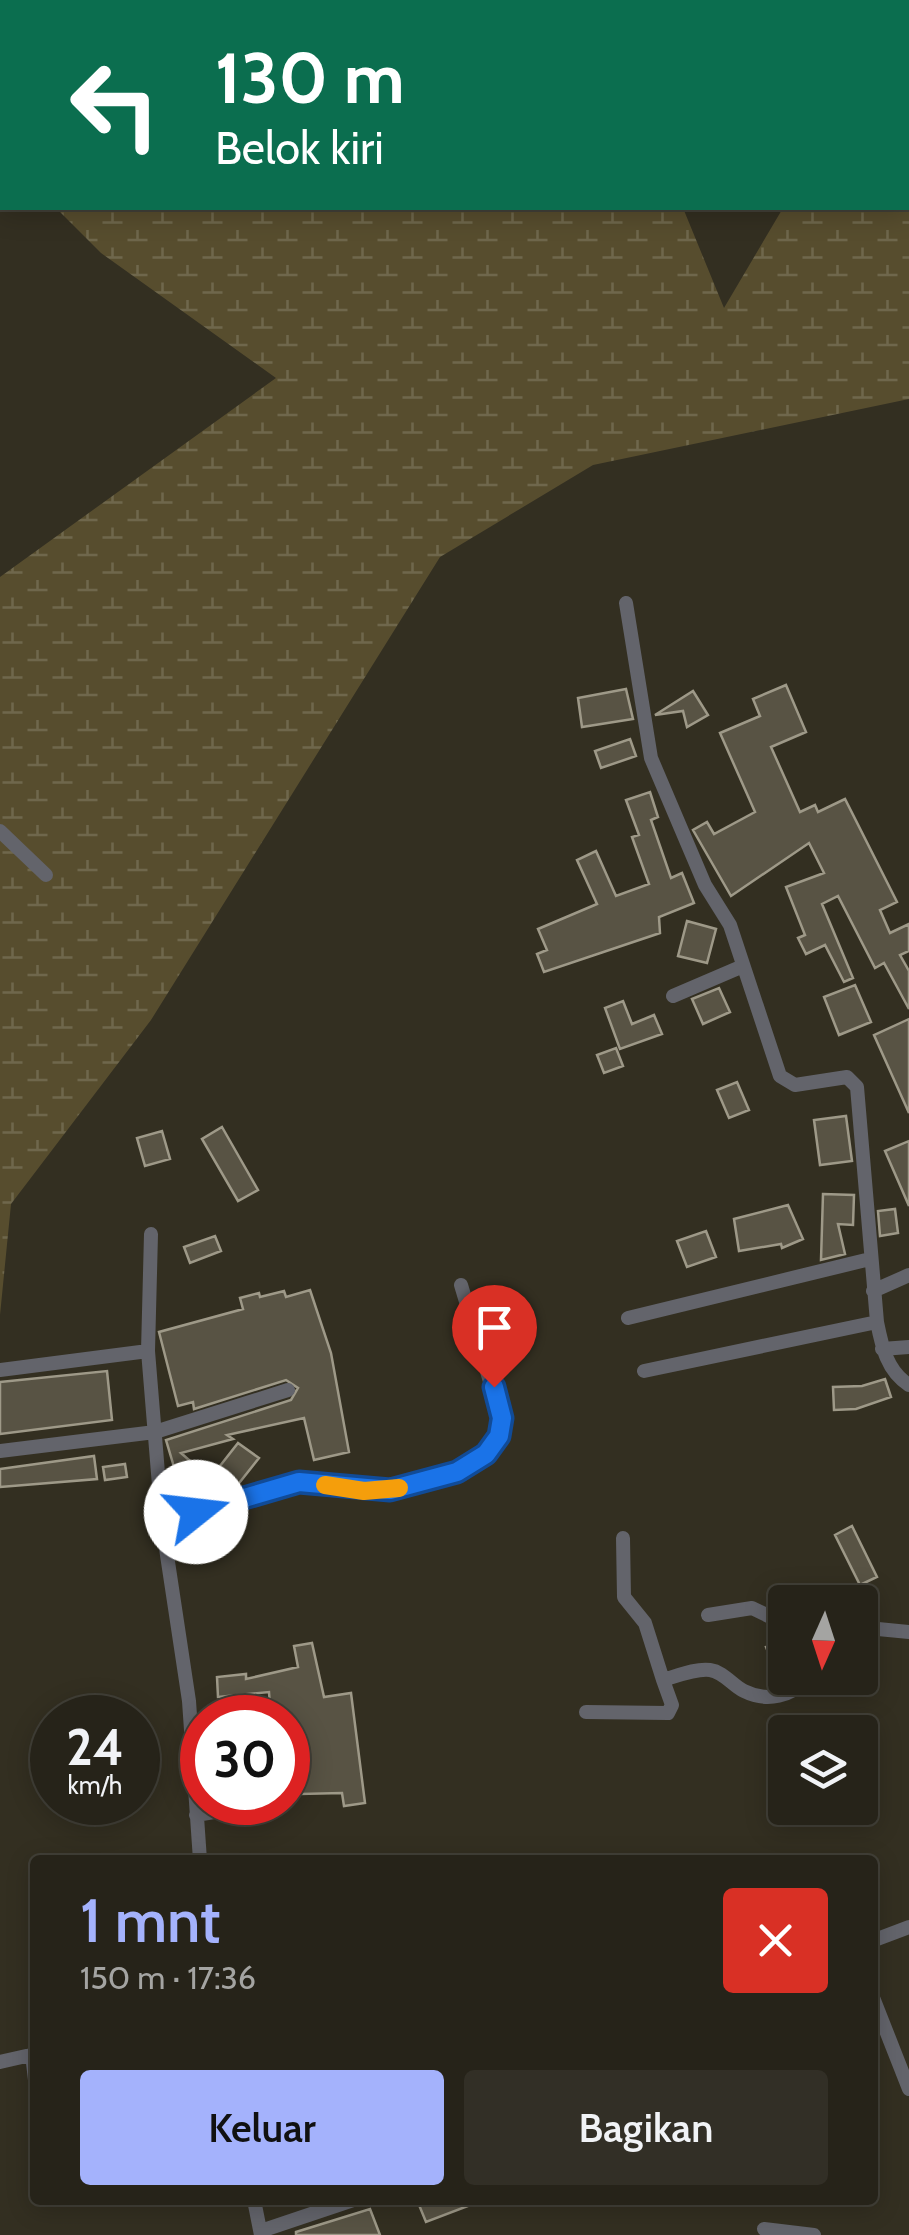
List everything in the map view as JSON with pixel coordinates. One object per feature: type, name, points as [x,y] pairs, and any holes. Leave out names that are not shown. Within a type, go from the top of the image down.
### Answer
[{"type":"street","points":[[626,603],[651,758],[705,885],[730,925],[780,1076],[794,1085],[847,1077],[857,1087],[877,1322],[882,1349],[896,1377],[909,1385]]},
{"type":"street","points":[[0,831],[46,874]]},
{"type":"street","points":[[673,996],[743,966]]},
{"type":"street","points":[[151,1234],[148,1352],[154,1432],[162,1522],[188,1695]]},
{"type":"street","points":[[628,1318],[870,1259]]},
{"type":"street","points":[[874,1291],[909,1275]]},
{"type":"street","points":[[162,1522],[299,1482],[390,1490],[457,1472],[486,1454],[499,1436],[502,1418],[461,1285]]},
{"type":"street","points":[[644,1371],[877,1322]]},
{"type":"street","points":[[882,1349],[909,1348]]},
{"type":"street","points":[[0,1370],[148,1352]]},
{"type":"street","points":[[0,1451],[154,1432],[288,1390]]},
{"type":"street","points":[[586,1712],[668,1713],[672,1705],[645,1623],[624,1597],[623,1538]]},
{"type":"street","points":[[708,1615],[752,1608],[768,1616]]},
{"type":"street","points":[[878,1629],[909,1632]]},
{"type":"street","points":[[663,1680],[714,1670],[744,1692],[768,1694]]},
{"type":"street","points":[[197,1825],[200,1855]]},
{"type":"street","points":[[878,1939],[909,1926]]},
{"type":"street","points":[[878,2010],[909,2089]]},
{"type":"street","points":[[0,2062],[30,2055]]},
{"type":"street","points":[[255,2205],[261,2233],[339,2205]]},
{"type":"street","points":[[764,2228],[814,2235]]},
{"type":"green space","points":[[58,210],[684,210],[724,308],[782,210],[909,210],[909,399],[593,465],[440,557],[151,1020],[11,1204],[0,1315],[0,577],[276,378],[101,253]]},
{"type":"building","points":[[786,685],[806,732],[771,747],[800,812],[815,805],[818,812],[845,799],[897,902],[880,910],[890,933],[909,924],[909,951],[900,955],[909,971],[909,1009],[884,963],[875,968],[838,896],[822,904],[853,978],[844,982],[825,945],[806,954],[798,938],[805,935],[786,887],[824,873],[809,843],[731,896],[693,830],[707,822],[714,834],[755,812],[720,733],[760,716],[753,699]]},
{"type":"building","points":[[626,689],[633,719],[582,727],[578,698]]},
{"type":"building","points":[[693,691],[708,715],[687,727],[683,711],[655,715]]},
{"type":"building","points":[[630,739],[636,756],[601,768],[595,751]]},
{"type":"building","points":[[650,792],[658,817],[651,820],[671,878],[682,873],[694,903],[659,917],[660,933],[544,972],[537,954],[547,950],[538,929],[597,904],[577,860],[596,851],[616,896],[649,884],[632,837],[639,835],[626,800]]},
{"type":"building","points":[[687,921],[716,929],[707,963],[678,956]]},
{"type":"building","points":[[855,985],[871,1022],[839,1035],[824,997]]},
{"type":"building","points":[[719,988],[730,1012],[703,1024],[692,999]]},
{"type":"building","points":[[623,1001],[632,1024],[654,1015],[662,1034],[620,1049],[605,1008]]},
{"type":"building","points":[[909,1019],[909,1113],[874,1035]]},
{"type":"building","points":[[616,1048],[623,1066],[604,1073],[597,1055]]},
{"type":"building","points":[[737,1082],[749,1110],[729,1118],[717,1090]]},
{"type":"building","points":[[846,1116],[852,1161],[820,1165],[814,1120]]},
{"type":"building","points":[[222,1127],[258,1190],[238,1201],[202,1139]]},
{"type":"building","points":[[162,1131],[170,1159],[145,1166],[137,1138]]},
{"type":"building","points":[[909,1141],[909,1206],[885,1151]]},
{"type":"building","points":[[823,1194],[854,1195],[853,1225],[838,1224],[845,1254],[821,1260]]},
{"type":"building","points":[[788,1205],[803,1239],[782,1248],[781,1244],[739,1251],[734,1219]]},
{"type":"building","points":[[895,1209],[898,1233],[880,1236],[878,1211]]},
{"type":"building","points":[[706,1231],[716,1257],[687,1267],[677,1241]]},
{"type":"building","points":[[215,1236],[221,1251],[190,1263],[184,1247]]},
{"type":"building","points":[[310,1290],[331,1353],[349,1452],[314,1460],[304,1418],[227,1435],[233,1439],[181,1453],[205,1474],[187,1494],[169,1479],[174,1467],[166,1440],[291,1400],[298,1388],[286,1380],[194,1409],[193,1402],[178,1406],[159,1332],[243,1309],[240,1298],[284,1291],[286,1297]]},
{"type":"building","points":[[107,1371],[112,1420],[0,1434],[0,1382]]},
{"type":"building","points":[[885,1379],[891,1397],[856,1409],[834,1410],[833,1387],[862,1386]]},
{"type":"building","points":[[238,1443],[259,1458],[236,1487],[216,1471]]},
{"type":"building","points":[[94,1456],[97,1479],[0,1487],[0,1469]]},
{"type":"building","points":[[125,1464],[127,1477],[105,1480],[103,1467]]},
{"type":"building","points":[[852,1526],[877,1577],[860,1585],[835,1535]]},
{"type":"building","points":[[312,1643],[324,1697],[351,1693],[365,1803],[344,1806],[342,1793],[310,1794],[310,1695],[218,1695],[217,1677],[246,1674],[246,1679],[298,1667],[294,1646]]},
{"type":"building","points":[[419,2205],[471,2205],[426,2222]]},
{"type":"building","points":[[370,2209],[380,2235],[296,2235],[296,2232]]},
{"type":"slow traffic","points":[[325,1485],[364,1491],[399,1488]]},
{"type":"route","points":[[196,1512],[299,1482],[364,1491],[390,1490],[457,1472],[486,1454],[499,1436],[502,1418],[494,1387]]}]
